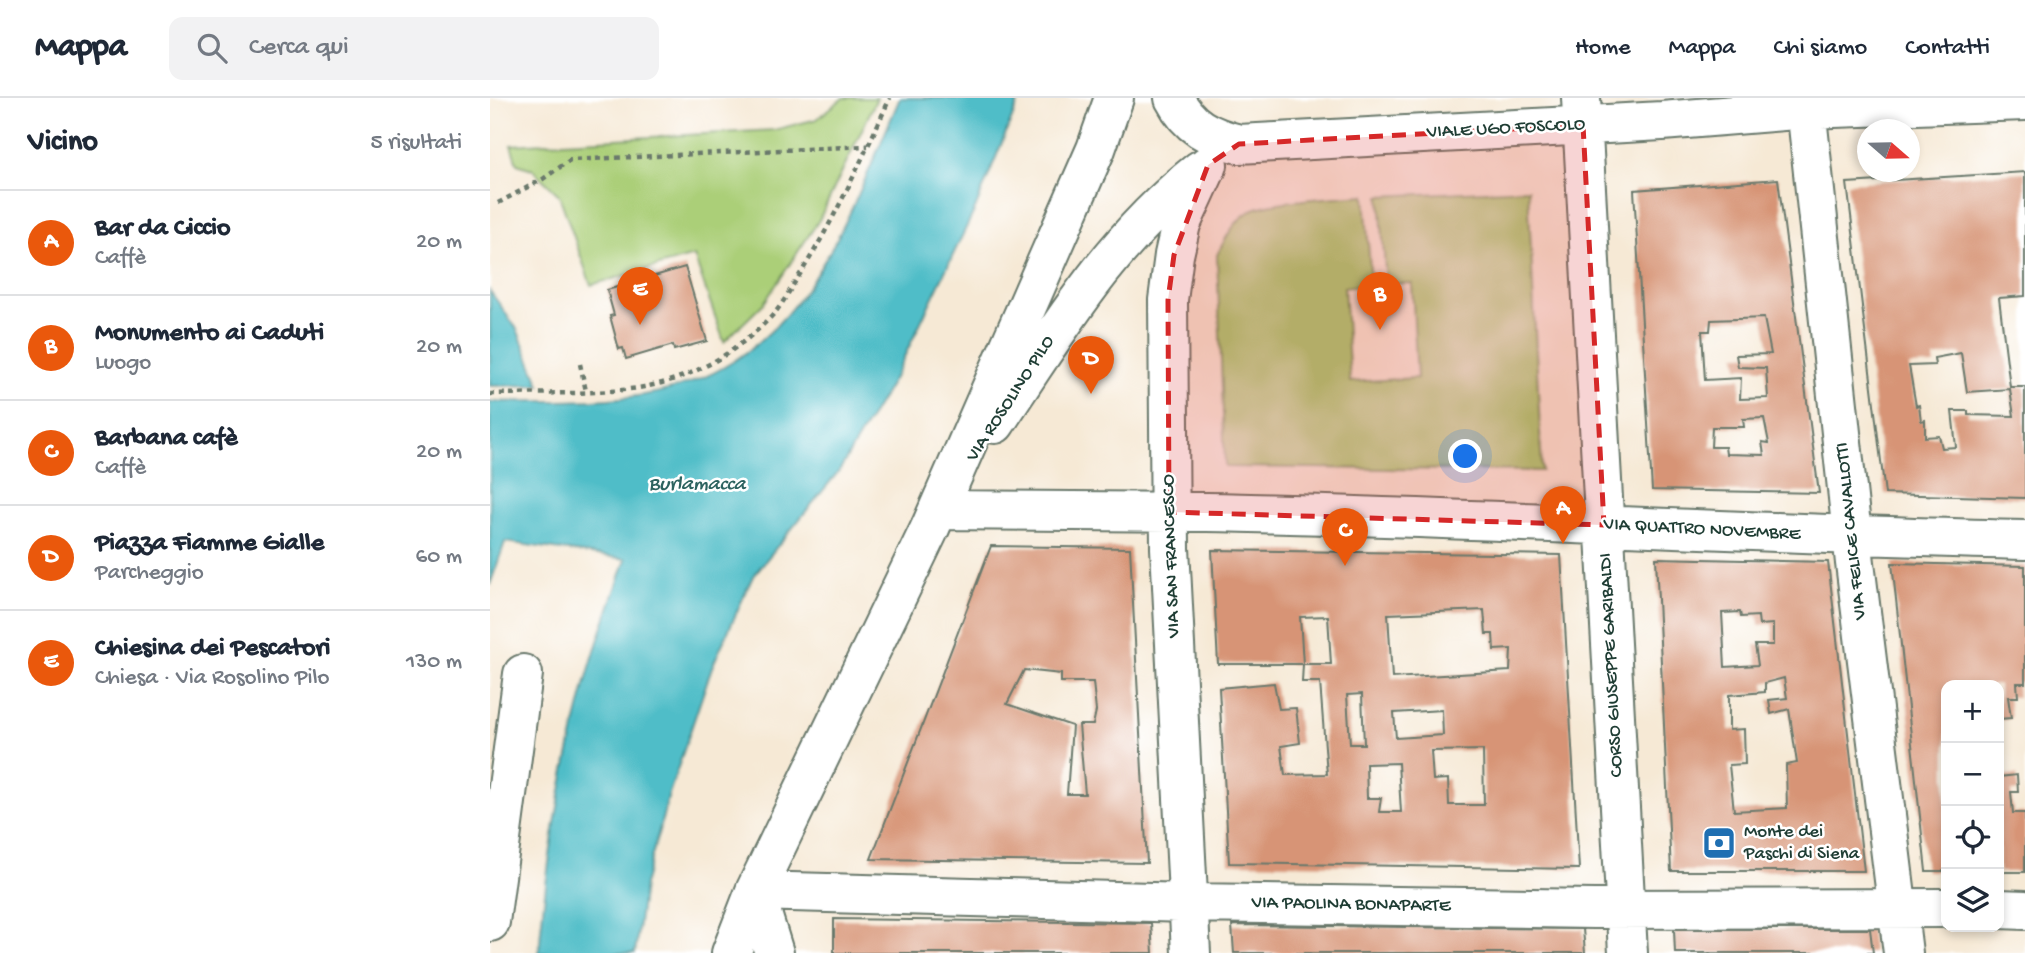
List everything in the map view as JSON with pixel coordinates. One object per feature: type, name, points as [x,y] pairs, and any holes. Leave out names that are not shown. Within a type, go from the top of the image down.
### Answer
[{"type":"street","name":"VIA ROSOLINO PILO","points":[[731,953],[755,891],[938,510],[1096,149],[1114,98]]},
{"type":"street","points":[[1174,98],[1183,114],[1197,127],[1212,136],[1239,144]]},
{"type":"street","name":"VIALE UGO FOSCOLO","points":[[1239,144],[1582,112],[1806,104],[2025,101]]},
{"type":"street","name":"VIA FELICE CAVALLOTTI","points":[[1806,104],[1852,536],[1903,953]]},
{"type":"street","name":"CORSO GIUSEPPE GARIBALDI","points":[[1582,112],[1628,953]]},
{"type":"street","name":"VIA ROSOLINO PILO","points":[[938,510],[1060,325],[1098,273],[1136,227],[1208,165],[1239,144]]},
{"type":"street","name":"VIA SAN FRANCESCO","points":[[1191,953],[1169,512],[1168,300],[1181,224],[1208,165]]},
{"type":"street","name":"VIA QUATTRO NOVEMBRE","points":[[938,510],[1169,512],[2025,540]]},
{"type":"street","points":[[490,922],[523,674]]},
{"type":"street","points":[[755,891],[774,953]]},
{"type":"street","name":"VIA PAOLINA BONAPARTE","points":[[755,891],[1188,903],[1626,910],[1941,908]]},
{"type":"street","points":[[2004,909],[2025,910]]},
{"type":"path","points":[[490,394],[642,387],[682,377],[718,361],[746,341],[773,314],[809,260],[890,98]]},
{"type":"path","points":[[498,203],[570,160],[868,146]]},
{"type":"path","points":[[580,364],[586,391]]},
{"type":"highlighted area","points":[[1583,125],[1604,525],[1169,512],[1168,300],[1174,255],[1208,165],[1239,144]]},
{"type":"green space","points":[[843,98],[877,98],[819,220],[764,303],[724,342],[694,256],[591,285],[559,195],[532,169],[517,164],[511,145],[774,130],[817,119]]},
{"type":"green space","points":[[1528,189],[1542,471],[1225,467],[1217,255],[1230,231],[1244,215],[1272,204],[1365,195],[1371,285],[1344,287],[1350,382],[1417,378],[1412,283],[1386,284],[1380,196]]},
{"type":"water","name":"Burlamacca","points":[[900,98],[1020,98],[975,209],[895,376],[839,471],[753,576],[712,667],[669,794],[644,885],[635,953],[539,953],[556,818],[569,751],[589,669],[626,559],[505,542],[490,585],[490,402],[587,400],[644,395],[697,380],[742,356],[779,323],[810,284],[836,241],[859,194]]},
{"type":"water","points":[[490,291],[517,329],[540,385],[490,386]]},
{"type":"building","points":[[2025,172],[2025,296],[1999,298],[2010,387],[2025,387],[2025,498],[1885,494],[1847,183],[1920,182],[1920,178]],"holes":[[[1961,353],[1967,392],[2010,389],[2014,416],[1968,415],[1968,411],[1952,411],[1956,447],[1942,448],[1939,436],[1925,437],[1925,420],[1921,421],[1919,405],[1916,406],[1909,366],[1935,365],[1934,358]]]},
{"type":"building","points":[[1778,179],[1819,493],[1652,490],[1634,190]],"holes":[[[1764,318],[1771,354],[1736,355],[1738,367],[1766,368],[1768,398],[1740,399],[1741,378],[1705,380],[1702,331],[1710,331],[1711,320]],[[1764,418],[1769,443],[1762,442],[1764,455],[1726,454],[1725,447],[1711,447],[1712,427],[1744,427],[1743,419]]]},
{"type":"building","points":[[685,267],[707,341],[674,350],[673,345],[626,359],[623,348],[619,349],[610,316],[614,315],[607,290]]},
{"type":"building","points":[[991,546],[1130,548],[1147,863],[871,859]],"holes":[[[1024,670],[1061,674],[1061,682],[1093,682],[1096,711],[1093,725],[1079,725],[1085,794],[1067,794],[1072,726],[1007,704]]]},
{"type":"building","points":[[1212,550],[1561,555],[1579,869],[1229,863],[1219,688],[1274,683],[1279,709],[1296,708],[1300,743],[1281,746],[1285,775],[1327,774],[1320,682],[1302,682],[1303,664],[1218,664]],"holes":[[[1484,610],[1486,634],[1493,634],[1494,650],[1511,649],[1510,671],[1392,678],[1388,614]],[[1328,616],[1331,664],[1303,664],[1300,617]],[[1362,694],[1364,744],[1350,744],[1347,695]],[[1442,710],[1443,735],[1396,738],[1394,713]],[[1483,750],[1484,805],[1449,805],[1448,779],[1433,780],[1431,751]],[[1398,763],[1401,812],[1379,812],[1381,798],[1367,798],[1366,764]]]},
{"type":"building","points":[[1656,558],[1828,562],[1864,871],[1671,871]],"holes":[[[1740,612],[1741,617],[1758,616],[1759,625],[1773,624],[1773,645],[1755,645],[1758,665],[1725,667],[1722,613]],[[1784,678],[1787,698],[1769,700],[1771,714],[1789,709],[1797,763],[1786,765],[1787,808],[1734,811],[1729,765],[1745,764],[1744,729],[1729,730],[1729,695],[1765,692],[1765,683]]]},
{"type":"building","points":[[1892,563],[2025,566],[2025,683],[2017,683],[2018,697],[2008,697],[2011,718],[2004,719],[2004,680],[1941,680],[1941,871],[1926,871]]},
{"type":"building","points":[[2017,775],[2018,792],[2011,792],[2013,813],[2025,813],[2025,872],[2004,872],[2004,776]]},
{"type":"building","points":[[834,919],[1151,923],[1153,953],[834,953]]},
{"type":"building","points":[[1232,925],[1583,929],[1585,953],[1234,953]]},
{"type":"building","points":[[1674,929],[1870,929],[1873,953],[1675,953]]},
{"type":"place","name":"Chiesina dei Pescatori","points":[[640,325]]},
{"type":"place","name":"Monumento ai Caduti","points":[[1380,330]]},
{"type":"place","name":"Piazza Fiamme Gialle","points":[[1091,394]]},
{"type":"place","name":"Bar da Ciccio","points":[[1563,544]]},
{"type":"place","name":"Barbana cafè","points":[[1345,566]]},
{"type":"place","name":"Monte dei Paschi di Siena","points":[[1719,843]]}]
